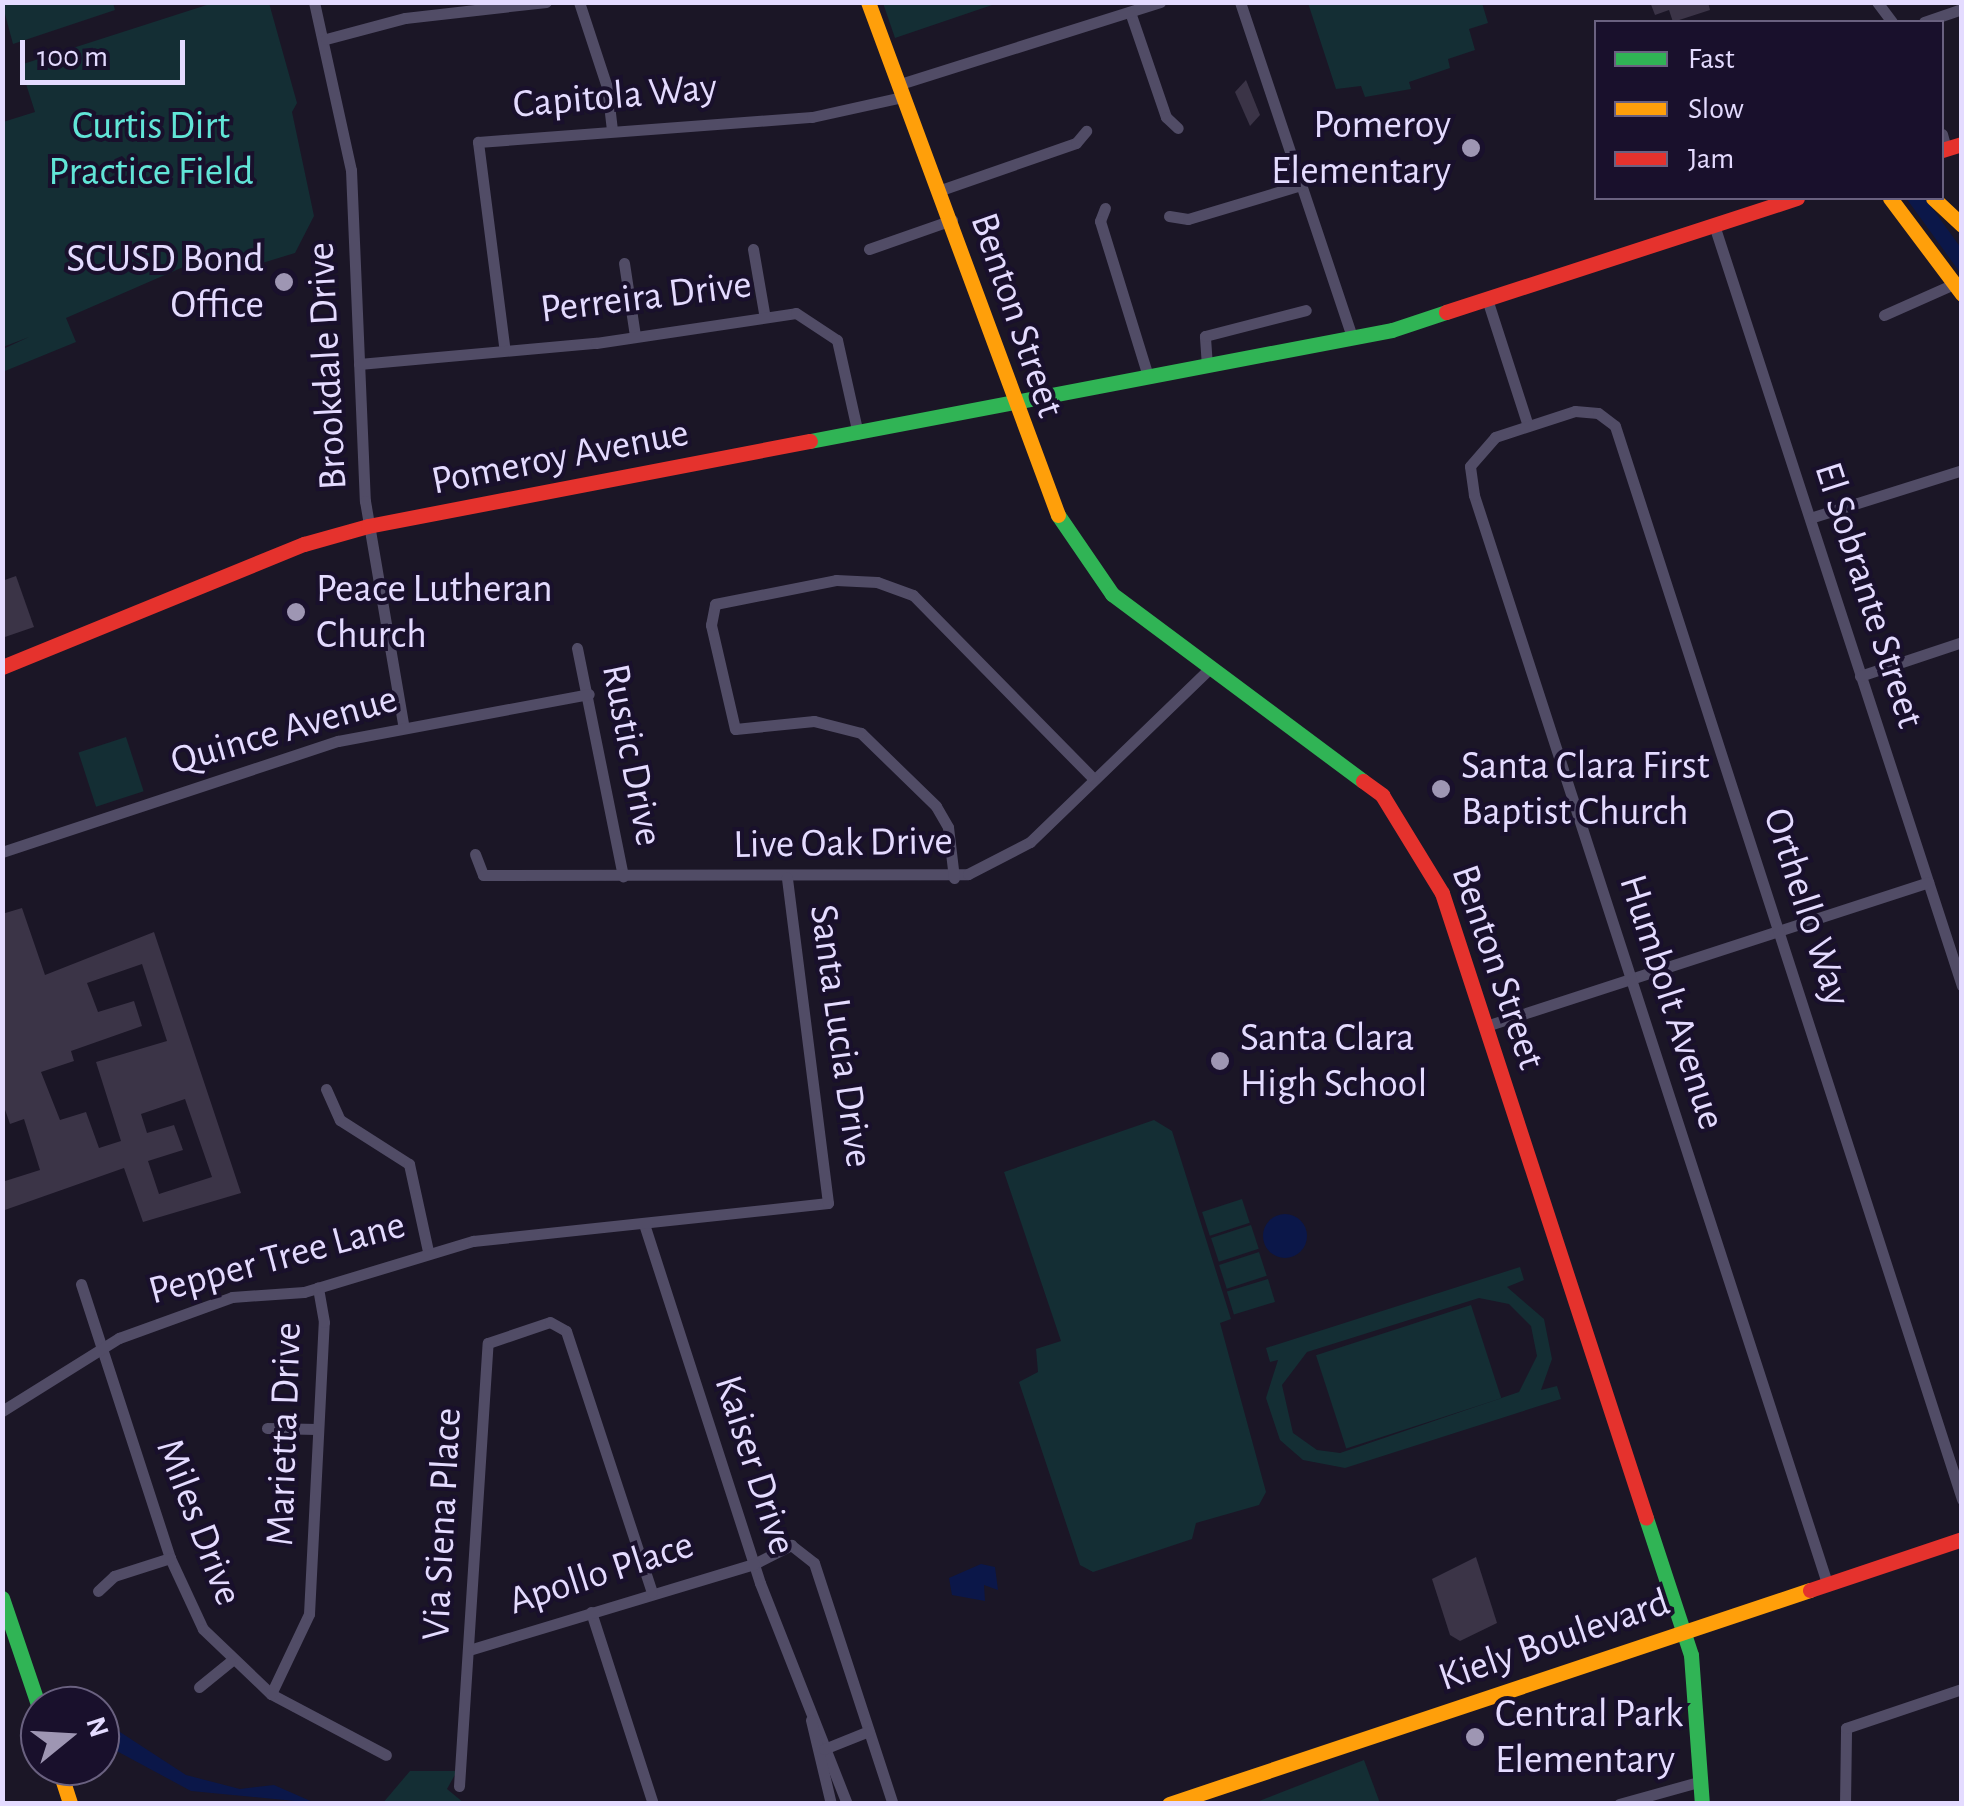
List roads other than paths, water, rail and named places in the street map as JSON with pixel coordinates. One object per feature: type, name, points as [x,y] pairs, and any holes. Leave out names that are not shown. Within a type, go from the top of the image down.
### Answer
[{"type":"main road","name":"Benton Street","points":[[868,2],[899,91],[952,220],[1045,494],[1087,564],[1112,594],[1209,669],[1341,758],[1389,804],[1442,892],[1683,1630],[1699,1690],[1702,1804]]},
{"type":"main road","name":"Pomeroy Avenue","points":[[2,668],[304,544],[368,526],[1353,339],[1790,200]]},
{"type":"main road","points":[[1891,200],[1958,289]]},
{"type":"main road","points":[[1935,200],[1962,226]]},
{"type":"main road","name":"Kiely Boulevard","points":[[1169,1804],[1962,1539]]},
{"type":"main road","points":[[2,1598],[32,1686]]},
{"type":"street","name":"Brookdale Drive","points":[[314,2],[326,39],[351,170],[368,526],[404,728]]},
{"type":"street","points":[[326,39],[444,8],[546,2]]},
{"type":"street","points":[[579,2],[607,86],[612,130]]},
{"type":"street","points":[[899,91],[1160,2]]},
{"type":"street","points":[[1240,2],[1353,339]]},
{"type":"street","points":[[1930,20],[1962,10]]},
{"type":"street","points":[[1130,12],[1166,117],[1178,128]]},
{"type":"street","name":"Capitola Way","points":[[504,346],[478,142],[812,117],[899,91]]},
{"type":"street","name":"Benton Street","points":[[938,191],[1076,142],[1086,131]]},
{"type":"street","points":[[1169,216],[1188,219],[1301,185]]},
{"type":"street","points":[[1105,208],[1100,221],[1148,376]]},
{"type":"street","points":[[869,249],[952,220]]},
{"type":"street","name":"El Sobrante Street","points":[[1714,224],[1962,986]]},
{"type":"street","points":[[753,250],[764,313]]},
{"type":"street","points":[[624,263],[635,336]]},
{"type":"street","points":[[1884,316],[1958,289]]},
{"type":"street","points":[[1486,299],[1528,426]]},
{"type":"street","points":[[1207,366],[1206,336],[1306,310]]},
{"type":"street","name":"Perreira Drive","points":[[359,364],[504,346],[635,336],[764,313],[796,312],[837,340],[858,434]]},
{"type":"street","name":"Orthello Way","points":[[1528,426],[1588,411],[1616,426],[1962,1499]]},
{"type":"street","name":"Humbolt Avenue","points":[[1528,426],[1481,445],[1470,480],[1826,1583]]},
{"type":"street","points":[[1810,518],[1962,470]]},
{"type":"street","points":[[954,878],[948,828],[936,806],[861,733],[814,720],[735,730],[711,624],[715,604],[836,580],[876,582],[913,595],[1094,779]]},
{"type":"street","points":[[1860,676],[1962,642]]},
{"type":"street","name":"Rustic Drive","points":[[576,648],[589,694],[622,876]]},
{"type":"street","name":"Live Oak Drive","points":[[475,854],[483,875],[954,878],[1015,854],[1209,669]]},
{"type":"street","name":"Quince Avenue","points":[[2,852],[338,741],[589,694]]},
{"type":"street","name":"Santa Lucia Drive","points":[[787,878],[828,1203]]},
{"type":"street","points":[[1486,1026],[1928,882]]},
{"type":"street","points":[[326,1088],[340,1120],[409,1164],[428,1251]]},
{"type":"street","name":"Pepper Tree Lane","points":[[2,1412],[102,1349],[198,1306],[318,1288],[428,1251],[646,1228],[828,1203]]},
{"type":"street","name":"Kaiser Drive","points":[[646,1228],[754,1564],[810,1720],[816,1757],[831,1804]]},
{"type":"street","name":"Miles Drive","points":[[81,1284],[170,1558],[196,1616],[230,1662],[271,1694],[386,1754]]},
{"type":"street","name":"Marietta Drive","points":[[271,1694],[309,1614],[318,1288]]},
{"type":"street","name":"Via Siena Place","points":[[459,1786],[482,1354],[496,1339],[560,1324],[652,1592]]},
{"type":"street","points":[[268,1428],[317,1429]]},
{"type":"street","name":"Apollo Place","points":[[469,1650],[754,1564],[791,1545],[806,1550],[868,1731]]},
{"type":"street","points":[[98,1591],[114,1576],[170,1558]]},
{"type":"street","points":[[590,1612],[653,1804]]},
{"type":"street","points":[[199,1687],[230,1662]]},
{"type":"street","points":[[1845,1804],[1846,1728],[1962,1690]]},
{"type":"street","name":"Kaiser Drive","points":[[810,1720],[829,1752],[848,1804]]},
{"type":"street","points":[[816,1757],[868,1731],[893,1804]]},
{"type":"street","points":[[1618,1804],[1702,1781]]},
{"type":"place","name":"Pomeroy Elementary","points":[[1471,148]]},
{"type":"place","name":"SCUSD Bond Office","points":[[284,282]]},
{"type":"place","name":"Peace Lutheran Church","points":[[296,612]]},
{"type":"place","name":"Santa Clara First Baptist Church","points":[[1441,789]]},
{"type":"place","name":"Santa Clara High School","points":[[1220,1061]]},
{"type":"place","name":"Central Park Elementary","points":[[1475,1737]]},
{"type":"park label","name":"Curtis Dirt Practice Field","points":[[151,149]]}]
